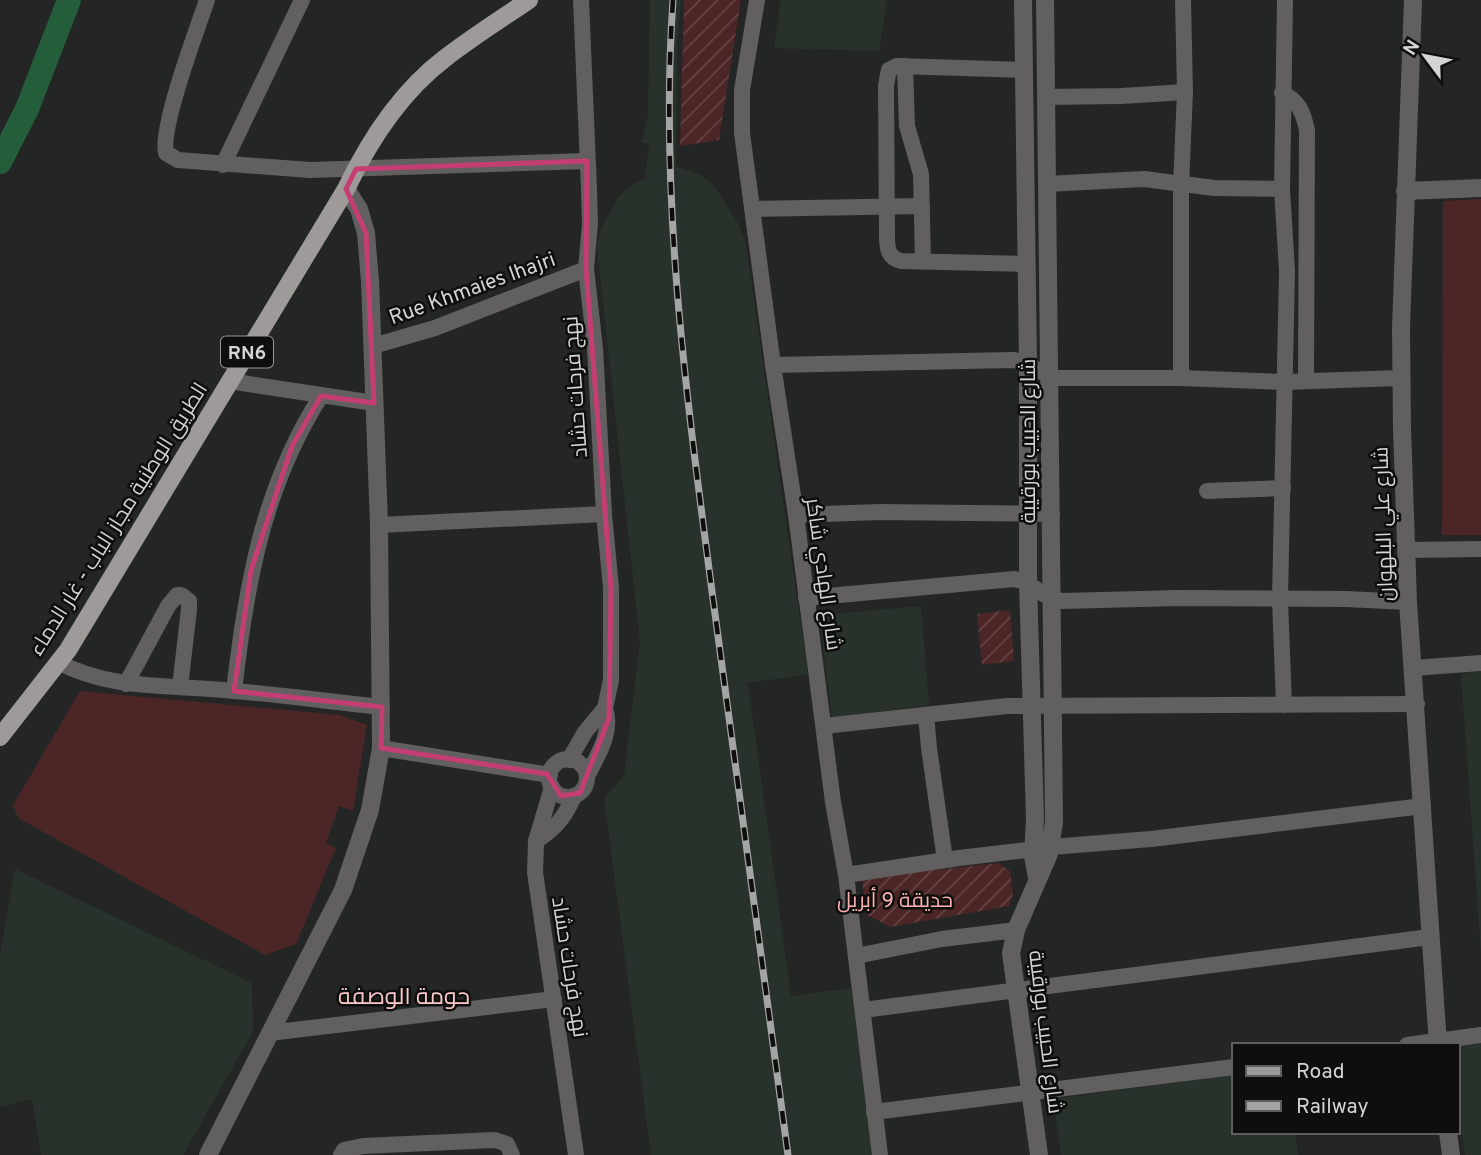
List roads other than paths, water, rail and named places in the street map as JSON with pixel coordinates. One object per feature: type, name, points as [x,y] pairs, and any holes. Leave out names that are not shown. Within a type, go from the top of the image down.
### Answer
[{"type":"main road","name":"الطريق الوطنية مجاز الباب - غار الدماء","points":[[0,737],[68,650],[392,112],[415,85],[443,59],[529,0]]},
{"type":"street","points":[[207,0],[165,138],[166,153],[177,160],[310,170],[587,161]]},
{"type":"street","points":[[223,165],[302,0]]},
{"type":"street","name":"نهج فرحات حشاد","points":[[569,760],[585,732],[605,708],[611,680],[611,588],[595,348],[586,269],[590,224],[581,0]]},
{"type":"street","name":"شارع الهادي شاكر","points":[[757,0],[740,112],[833,802],[846,875],[880,1155]]},
{"type":"street","name":"شارع الحبيب بورقيبة","points":[[1023,0],[1028,583],[1035,819],[1042,848]]},
{"type":"street","name":"شارع الحبيب بورقيبة","points":[[1039,1155],[1011,953],[1016,930],[1032,895],[1042,848],[1054,822],[1045,0]]},
{"type":"street","points":[[1181,378],[1181,185],[1185,92],[1183,0]]},
{"type":"street","points":[[1284,705],[1280,599],[1287,271],[1282,190],[1285,0]]},
{"type":"street","name":"شارع علي البلهوان","points":[[1413,0],[1401,377],[1408,602],[1438,1043]]},
{"type":"street","points":[[905,66],[907,126],[921,174],[923,261]]},
{"type":"street","points":[[1023,70],[894,67],[886,76],[886,206],[889,253],[895,260],[1025,264]]},
{"type":"street","points":[[1046,97],[1185,92]]},
{"type":"street","points":[[1282,93],[1297,102],[1307,130],[1306,381]]},
{"type":"street","points":[[1046,184],[1144,179],[1214,188],[1282,190]]},
{"type":"street","points":[[1405,191],[1481,188]]},
{"type":"street","points":[[208,1155],[343,890],[370,810],[381,748],[379,525],[366,233],[359,209],[346,189]]},
{"type":"street","points":[[753,209],[922,206]]},
{"type":"street","name":"Rue Khmaies lhajri","points":[[373,346],[435,328],[586,269]]},
{"type":"street","points":[[773,365],[984,360],[1028,363],[1051,377],[1284,382],[1401,377]]},
{"type":"street","points":[[229,382],[374,402]]},
{"type":"street","points":[[234,691],[244,605],[262,527],[292,446],[321,396]]},
{"type":"street","points":[[1207,491],[1283,488]]},
{"type":"street","points":[[796,515],[879,512],[1052,513]]},
{"type":"street","points":[[379,525],[604,514]]},
{"type":"street","points":[[1407,550],[1481,549]]},
{"type":"street","points":[[806,598],[1020,579],[1052,600],[1083,602],[1178,598],[1408,602]]},
{"type":"street","points":[[126,684],[168,606],[177,595],[181,595],[188,601],[189,609],[180,687]]},
{"type":"street","points":[[58,662],[89,676],[126,684],[234,691],[382,706]]},
{"type":"street","points":[[1413,668],[1481,663]]},
{"type":"street","points":[[824,726],[971,708],[1053,705],[1417,704]]},
{"type":"street","points":[[536,841],[555,829],[568,811],[574,796],[584,788],[608,728],[609,718],[605,708]]},
{"type":"street","points":[[926,715],[945,860]]},
{"type":"street","points":[[381,748],[551,781],[561,796],[574,796]]},
{"type":"street","points":[[551,781],[556,764],[569,760],[580,764],[587,776]]},
{"type":"street","name":"نهج فرحات حشاد","points":[[551,781],[536,841],[535,872],[576,1155]]},
{"type":"street","points":[[846,875],[1042,848],[1151,839],[1423,806]]},
{"type":"street","points":[[856,956],[942,939],[1016,930]]},
{"type":"street","points":[[863,1010],[1430,937]]},
{"type":"street","points":[[269,1033],[554,999]]},
{"type":"street","points":[[1438,1043],[1481,1035]]},
{"type":"street","points":[[874,1112],[1232,1067]]},
{"type":"street","points":[[1448,1134],[1451,1155]]},
{"type":"street","points":[[341,1155],[344,1150],[363,1146],[495,1140],[506,1144],[512,1155]]},
{"type":"waterway","points":[[0,162],[27,109],[69,0]]},
{"type":"railway","points":[[673,0],[670,150],[685,375],[788,1155]]},
{"type":"district","name":"حومة الوصفة","points":[[404,996]]},
{"type":"park label","name":"حديقة 9 أبريل","points":[[895,900]]}]
